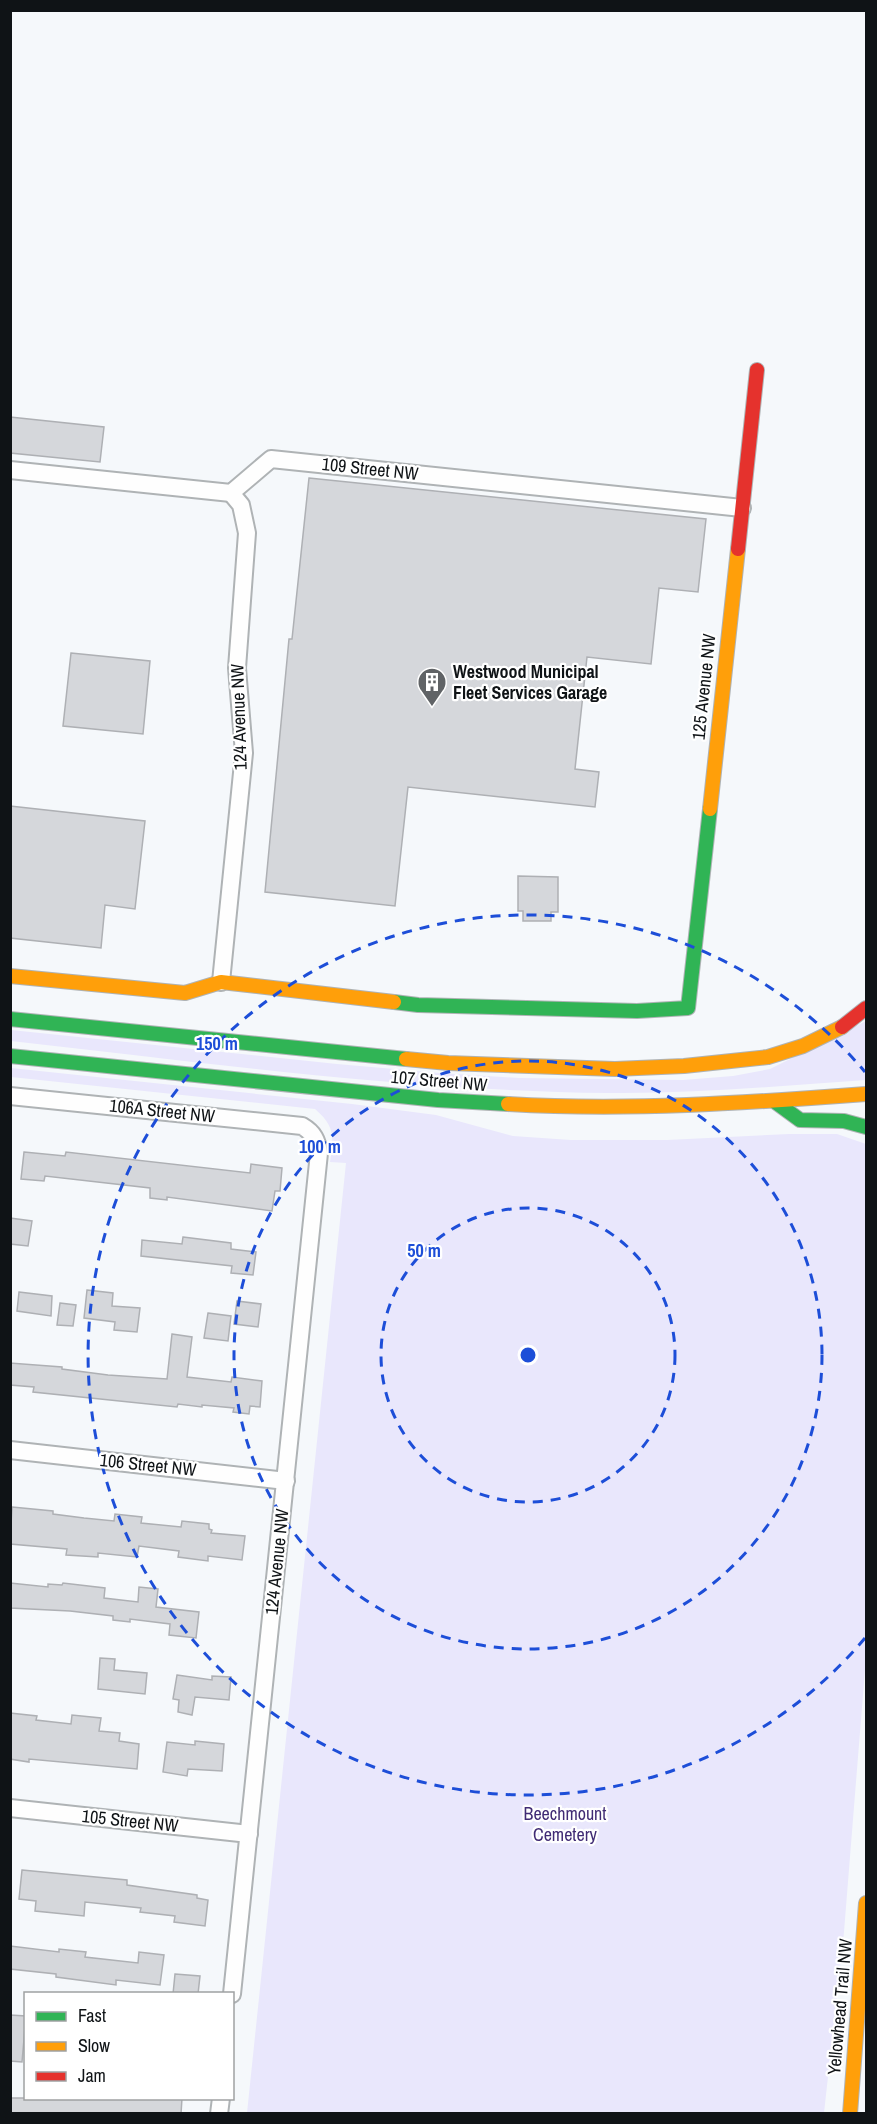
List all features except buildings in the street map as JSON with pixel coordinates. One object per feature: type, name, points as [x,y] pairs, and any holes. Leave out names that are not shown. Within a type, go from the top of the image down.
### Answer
[{"type":"main road","name":"125 Avenue NW","points":[[221,982],[418,1005],[637,1011],[688,1008],[757,370]]},
{"type":"main road","points":[[10,976],[185,993],[221,982]]},
{"type":"main road","name":"107 Street NW","points":[[10,1019],[448,1063],[615,1069],[684,1066],[768,1057],[803,1046],[842,1027],[867,1008]]},
{"type":"main road","name":"107 Street NW","points":[[10,1056],[463,1102],[633,1107],[774,1101],[867,1094]]},
{"type":"main road","points":[[774,1101],[800,1120],[844,1121],[867,1127]]},
{"type":"main road","name":"Yellowhead Trail NW","points":[[850,2114],[867,1903]]},
{"type":"street","name":"109 Street NW","points":[[231,493],[271,459],[742,508]]},
{"type":"street","points":[[10,470],[231,493]]},
{"type":"street","name":"124 Avenue NW","points":[[221,982],[244,753],[237,668],[247,533],[241,505],[231,493]]},
{"type":"street","name":"106A Street NW","points":[[10,1096],[294,1125],[312,1131]]},
{"type":"street","name":"124 Avenue NW","points":[[232,1992],[319,1153],[312,1131]]},
{"type":"street","name":"106 Street NW","points":[[10,1450],[286,1481]]},
{"type":"street","name":"105 Street NW","points":[[10,1808],[249,1834]]},
{"type":"green space","points":[[866,1021],[866,1080],[672,1092],[608,1093],[458,1087],[234,1067],[11,1041],[11,1030],[440,1073],[519,1078],[683,1080],[733,1076],[770,1069]]},
{"type":"green space","name":"Beechmount Cemetery","points":[[11,1068],[436,1115],[513,1136],[571,1140],[667,1140],[837,1134],[866,1144],[866,1657],[844,1932],[824,2113],[247,2113],[346,1163],[330,1162],[332,1132],[322,1115],[315,1109],[11,1077]]},
{"type":"traffic: fast","points":[[394,1002],[418,1005],[637,1011],[688,1008],[710,809]]},
{"type":"traffic: fast","points":[[10,1019],[406,1059]]},
{"type":"traffic: fast","points":[[10,1056],[438,1100],[508,1104]]},
{"type":"traffic: fast","points":[[774,1101],[800,1120],[844,1121],[866,1127]]},
{"type":"traffic: slow","points":[[710,809],[738,549]]},
{"type":"traffic: slow","points":[[10,976],[185,993],[221,982],[394,1002]]},
{"type":"traffic: slow","points":[[406,1059],[448,1063],[615,1069],[684,1066],[768,1057],[803,1046],[842,1027]]},
{"type":"traffic: slow","points":[[508,1104],[642,1106],[732,1103],[866,1094]]},
{"type":"traffic: slow","points":[[850,2114],[866,1903]]},
{"type":"traffic: jam","points":[[738,549],[757,370]]},
{"type":"traffic: jam","points":[[842,1027],[866,1008]]},
{"type":"place","name":"Westwood Municipal Fleet Services Garage","points":[[432,708]]}]
